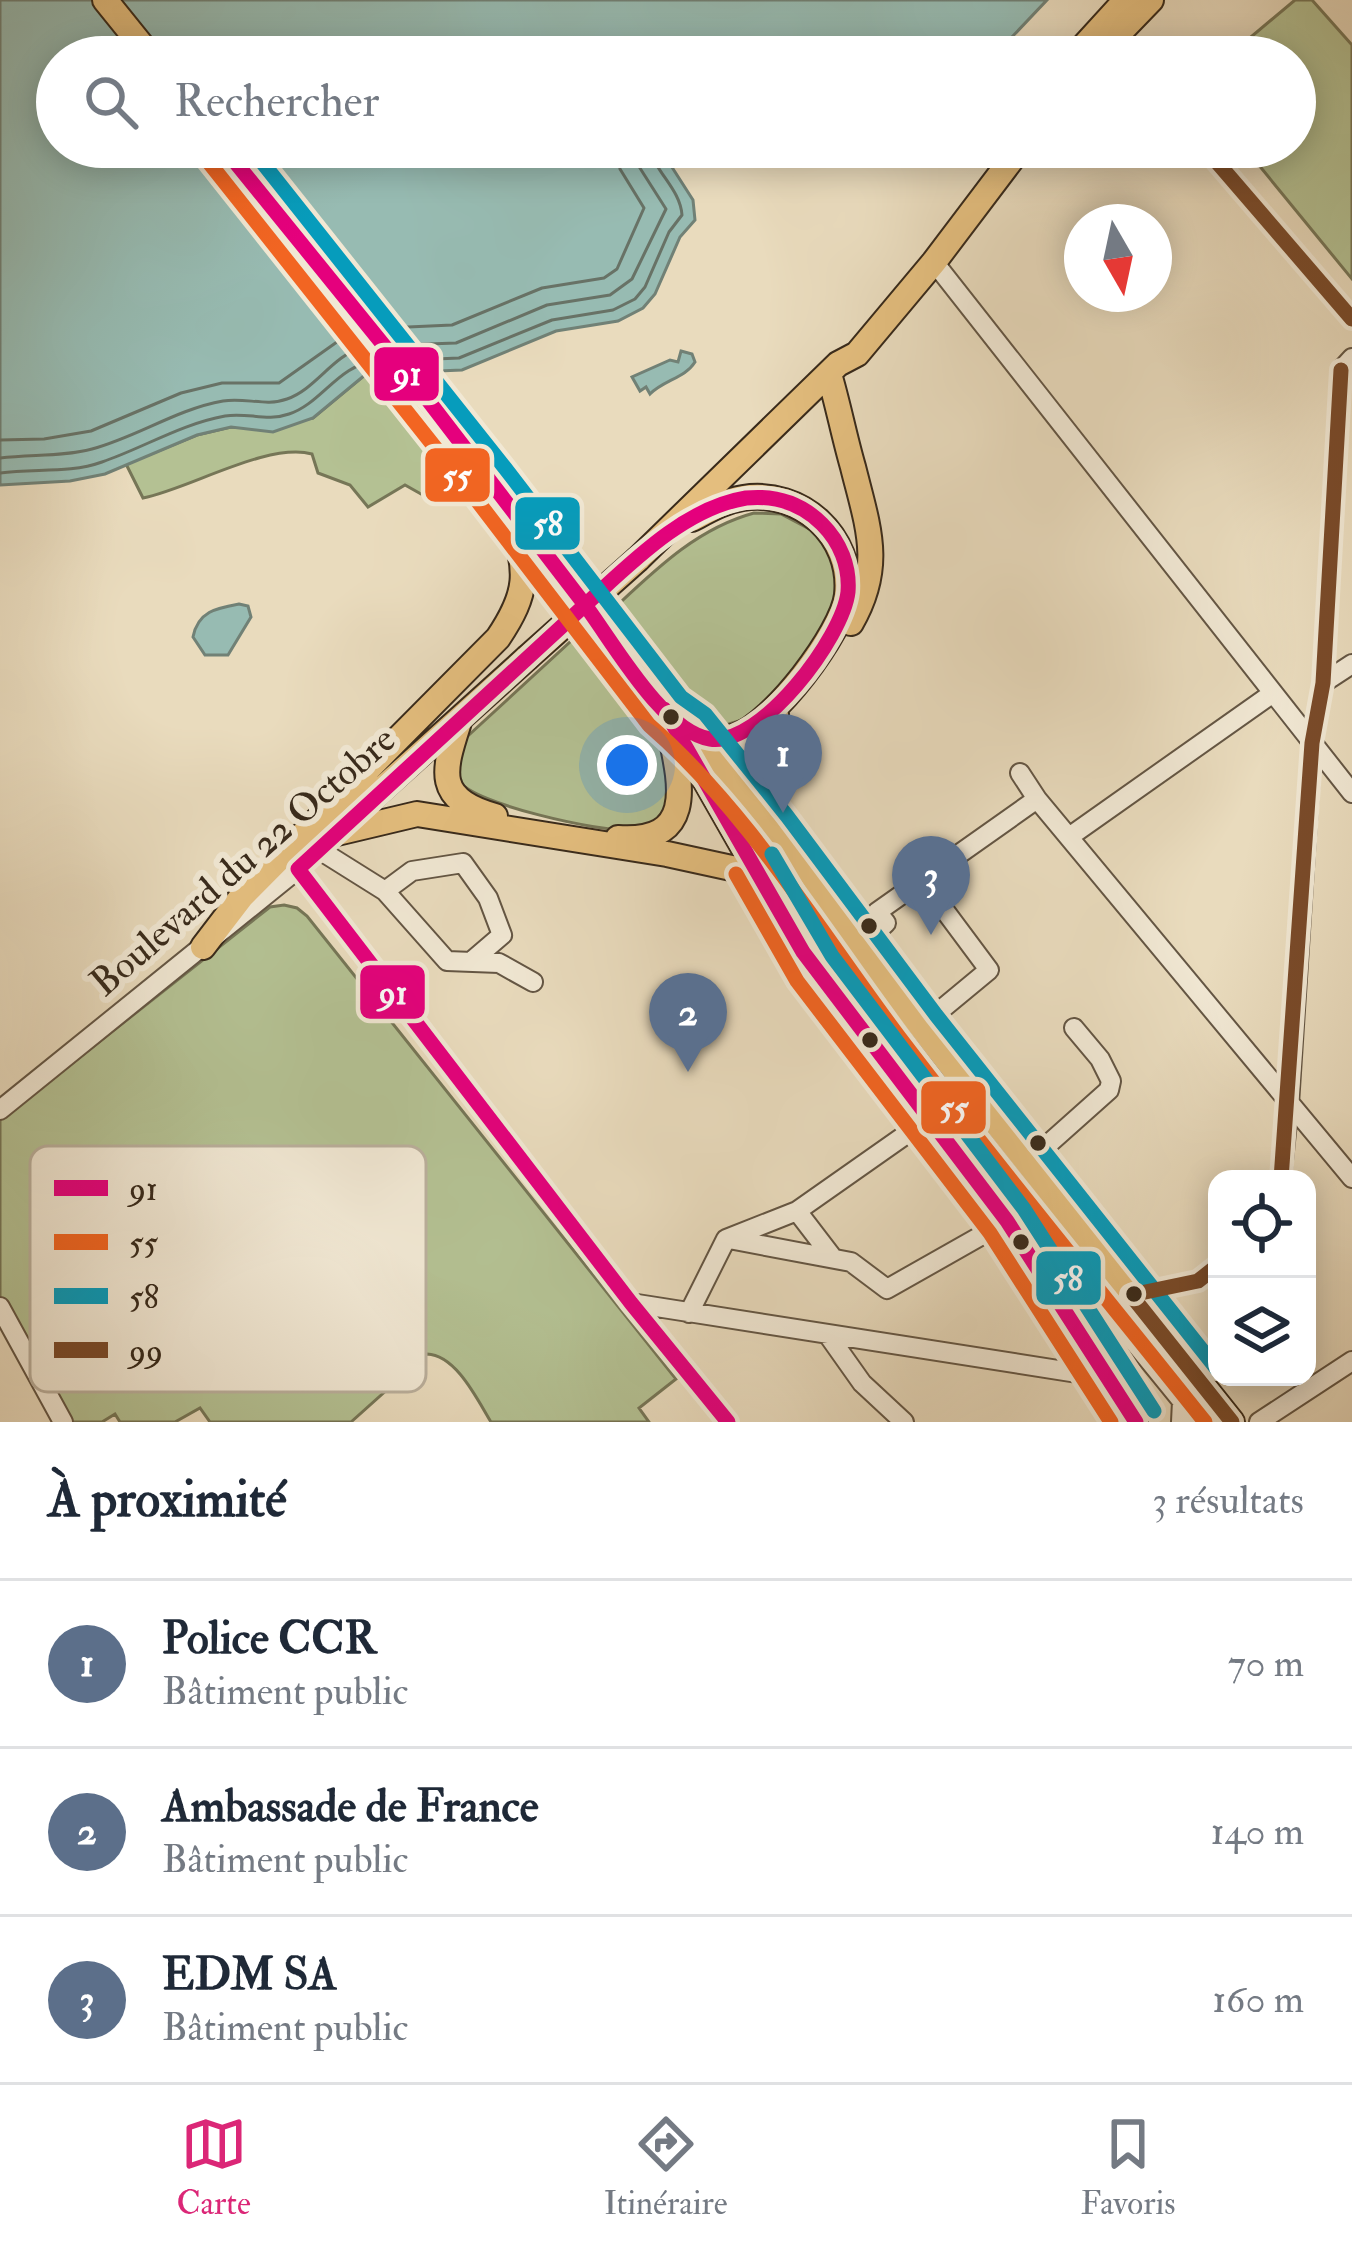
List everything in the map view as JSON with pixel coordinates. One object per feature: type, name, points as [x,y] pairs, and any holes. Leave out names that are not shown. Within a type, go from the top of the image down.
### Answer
[{"type":"main road","points":[[105,0],[134,36]]},
{"type":"main road","points":[[1112,36],[1126,0]]},
{"type":"main road","points":[[1117,36],[1151,0]]},
{"type":"main road","points":[[240,168],[666,712],[820,977],[1007,1221],[1136,1422]]},
{"type":"main road","points":[[771,830],[765,733],[841,640],[862,603],[871,573],[871,532],[834,369],[847,344],[984,168]]},
{"type":"main road","points":[[638,559],[834,369],[857,353],[1005,168]]},
{"type":"main road","points":[[203,947],[242,896],[339,802],[508,624],[524,590],[524,565],[512,521],[495,489]]},
{"type":"main road","points":[[638,559],[718,504],[769,497],[816,516],[848,564],[847,599],[835,629],[804,674],[758,724],[734,738],[712,740],[666,712]]},
{"type":"main road","name":"Boulevard du 22 Octobre","points":[[325,841],[638,559]]},
{"type":"main road","points":[[460,719],[443,774],[451,791],[466,805],[544,826],[632,839],[648,836],[673,821],[679,810],[681,782],[666,712]]},
{"type":"main road","points":[[690,729],[919,1028],[1232,1422]]},
{"type":"main road","points":[[325,841],[417,814],[667,854],[759,874]]},
{"type":"main road","points":[[820,977],[858,949]]},
{"type":"street","points":[[1222,168],[1352,320]]},
{"type":"street","points":[[934,262],[1352,793]]},
{"type":"street","points":[[1282,1170],[1312,743],[1323,683],[1347,364]]},
{"type":"street","points":[[1323,683],[1352,664]]},
{"type":"street","points":[[1069,837],[1274,694]]},
{"type":"street","points":[[1019,772],[1352,1178]]},
{"type":"street","points":[[858,949],[886,923],[877,912],[1037,799]]},
{"type":"street","points":[[325,841],[385,891],[447,961],[499,963],[532,982]]},
{"type":"street","name":"Boulevard du 22 Octobre","points":[[0,1110],[298,869],[325,841]]},
{"type":"street","points":[[385,891],[412,871],[463,863],[488,898],[502,934],[474,959]]},
{"type":"street","points":[[298,869],[728,1422]]},
{"type":"street","points":[[919,1028],[989,970],[922,880]]},
{"type":"street","points":[[1026,1163],[1109,1090],[1112,1081],[1100,1059],[1074,1028]]},
{"type":"street","points":[[907,1063],[1181,1401],[1181,1422]]},
{"type":"street","points":[[689,1313],[726,1238],[797,1211],[928,1119]]},
{"type":"street","points":[[797,1211],[833,1258]]},
{"type":"street","points":[[726,1238],[851,1262],[887,1289],[1007,1221]]},
{"type":"street","points":[[1131,1295],[1198,1281],[1208,1273]]},
{"type":"street","points":[[632,1304],[1109,1378]]},
{"type":"street","points":[[0,1307],[30,1362]]},
{"type":"street","points":[[828,1335],[862,1383],[904,1422]]},
{"type":"street","points":[[1316,1377],[1349,1363],[1352,1386]]},
{"type":"street","points":[[1258,1422],[1296,1386]]},
{"type":"street","points":[[47,1392],[63,1422]]},
{"type":"green space","points":[[1295,0],[1312,0],[1352,45],[1352,279],[1261,168],[1316,168],[1316,36],[1252,36]]},
{"type":"green space","points":[[366,374],[455,487],[421,494],[405,485],[368,507],[350,485],[318,473],[312,454],[294,452],[251,460],[143,498],[126,464],[197,435],[313,418]]},
{"type":"green space","points":[[754,513],[781,514],[815,532],[838,563],[839,601],[798,669],[752,717],[719,727],[687,714],[609,613],[694,541]]},
{"type":"green space","points":[[582,631],[633,694],[662,743],[672,793],[666,819],[629,830],[566,821],[488,799],[469,790],[457,777],[458,745]]},
{"type":"green space","points":[[270,907],[297,908],[307,916],[676,1379],[639,1408],[649,1422],[491,1422],[456,1370],[438,1356],[426,1355],[426,1146],[30,1146],[30,1356],[0,1303],[0,1120]]},
{"type":"green space","points":[[51,1392],[385,1392],[351,1422],[210,1422],[200,1408],[175,1422],[120,1422],[115,1414],[102,1422],[68,1422]]},
{"type":"water","points":[[0,0],[1047,0],[1013,36],[36,36],[36,168],[672,168],[693,200],[695,220],[680,237],[655,294],[643,308],[618,321],[556,331],[462,370],[366,374],[313,418],[273,432],[231,427],[197,435],[105,474],[0,485]]},
{"type":"water","points":[[681,351],[692,354],[695,362],[691,367],[650,394],[646,387],[640,391],[632,377],[670,360],[678,362]]},
{"type":"water","points":[[248,606],[251,617],[228,655],[205,655],[193,637],[199,621],[216,609]]},
{"type":"transit line","name":"55","points":[[213,168],[649,725],[751,834],[936,1086],[1205,1422]]},
{"type":"transit line","name":"91","points":[[240,168],[424,395],[585,605]]},
{"type":"transit line","name":"58","points":[[267,168],[681,697],[705,714],[787,816],[936,1015],[1208,1358]]},
{"type":"transit line","name":"99","points":[[1222,168],[1352,319]]},
{"type":"transit line","name":"99","points":[[1282,1170],[1312,743],[1323,683],[1341,370]]},
{"type":"transit line","name":"91","points":[[746,498],[787,502],[822,524],[842,555],[848,592],[832,635],[775,708],[730,737],[710,739],[674,720],[657,703],[585,605],[680,525],[746,498]]},
{"type":"transit line","name":"91","points":[[585,605],[298,869],[728,1422]]},
{"type":"transit line","name":"91","points":[[664,709],[803,952],[1007,1221],[1136,1422]]},
{"type":"transit line","name":"58","points":[[772,854],[832,956],[1024,1209],[1154,1411]]},
{"type":"transit line","name":"55","points":[[736,874],[797,981],[990,1233],[1111,1422]]},
{"type":"transit line","name":"99","points":[[1131,1295],[1198,1281],[1208,1273]]},
{"type":"transit line","name":"99","points":[[1131,1295],[1232,1422]]},
{"type":"place","name":"Police CCR","points":[[783,813]]},
{"type":"place","name":"EDM SA","points":[[931,935]]},
{"type":"place","name":"Ambassade de France","points":[[688,1072]]}]
